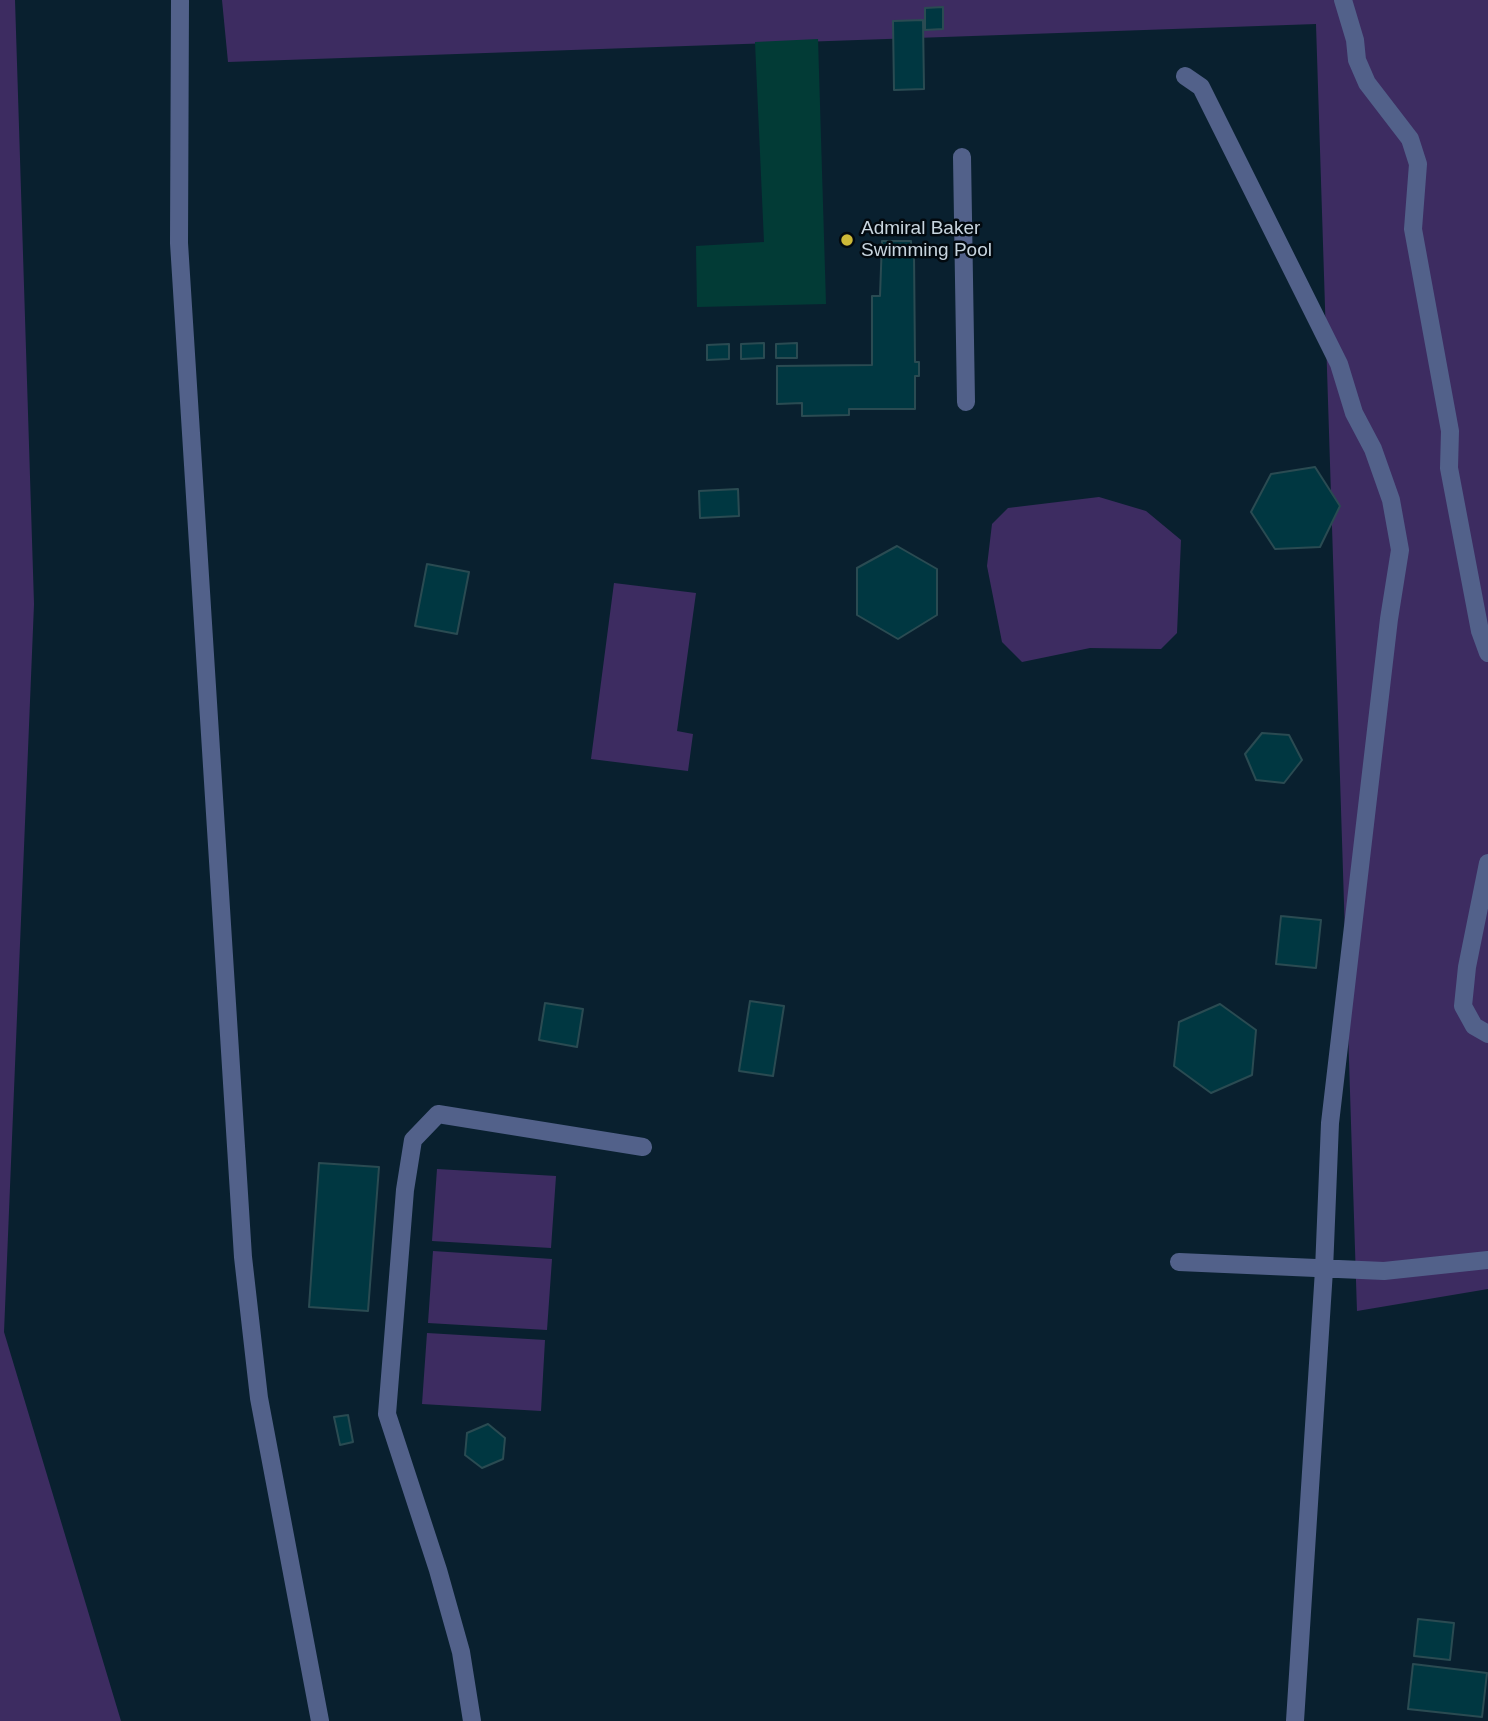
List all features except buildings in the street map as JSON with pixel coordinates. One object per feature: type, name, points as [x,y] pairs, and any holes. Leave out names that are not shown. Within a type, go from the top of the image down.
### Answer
[{"type":"lane","points":[[180,0],[179,243],[243,1257],[259,1398],[320,1721]]},
{"type":"lane","points":[[1343,0],[1355,40],[1357,60],[1367,83],[1410,139],[1418,164],[1413,229],[1450,431],[1449,468],[1480,631],[1488,653]]},
{"type":"lane","points":[[1185,76],[1201,87],[1339,364],[1354,413],[1373,449],[1398,526],[1400,550],[1389,619],[1331,1123],[1295,1721]]},
{"type":"lane","points":[[962,157],[966,402]]},
{"type":"lane","points":[[1488,863],[1467,967],[1463,1006],[1474,1026],[1488,1034]]},
{"type":"lane","points":[[472,1721],[461,1652],[438,1570],[387,1414],[405,1190],[413,1140],[438,1114],[643,1147]]},
{"type":"lane","points":[[1179,1262],[1384,1272],[1488,1260]]},
{"type":"shaded area","points":[[0,0],[15,0],[34,604],[4,1332],[121,1721],[0,1721]]},
{"type":"shaded area","points":[[222,0],[1488,0],[1488,1289],[1357,1311],[1316,24],[228,62]]},
{"type":"shaded area","points":[[818,39],[826,304],[697,307],[696,246],[764,242],[755,42]]},
{"type":"shaded area","points":[[1099,497],[1146,511],[1181,540],[1177,633],[1161,649],[1090,648],[1022,662],[1002,642],[987,566],[992,524],[1008,508]]},
{"type":"shaded area","points":[[614,583],[696,593],[677,731],[693,734],[688,771],[591,759]]},
{"type":"shaded area","points":[[437,1169],[556,1176],[551,1248],[432,1241]]},
{"type":"shaded area","points":[[433,1251],[552,1259],[547,1330],[428,1323]]},
{"type":"shaded area","points":[[427,1333],[545,1340],[541,1411],[422,1404]]},
{"type":"place","name":"Admiral Baker Swimming Pool","points":[[847,240]]}]
